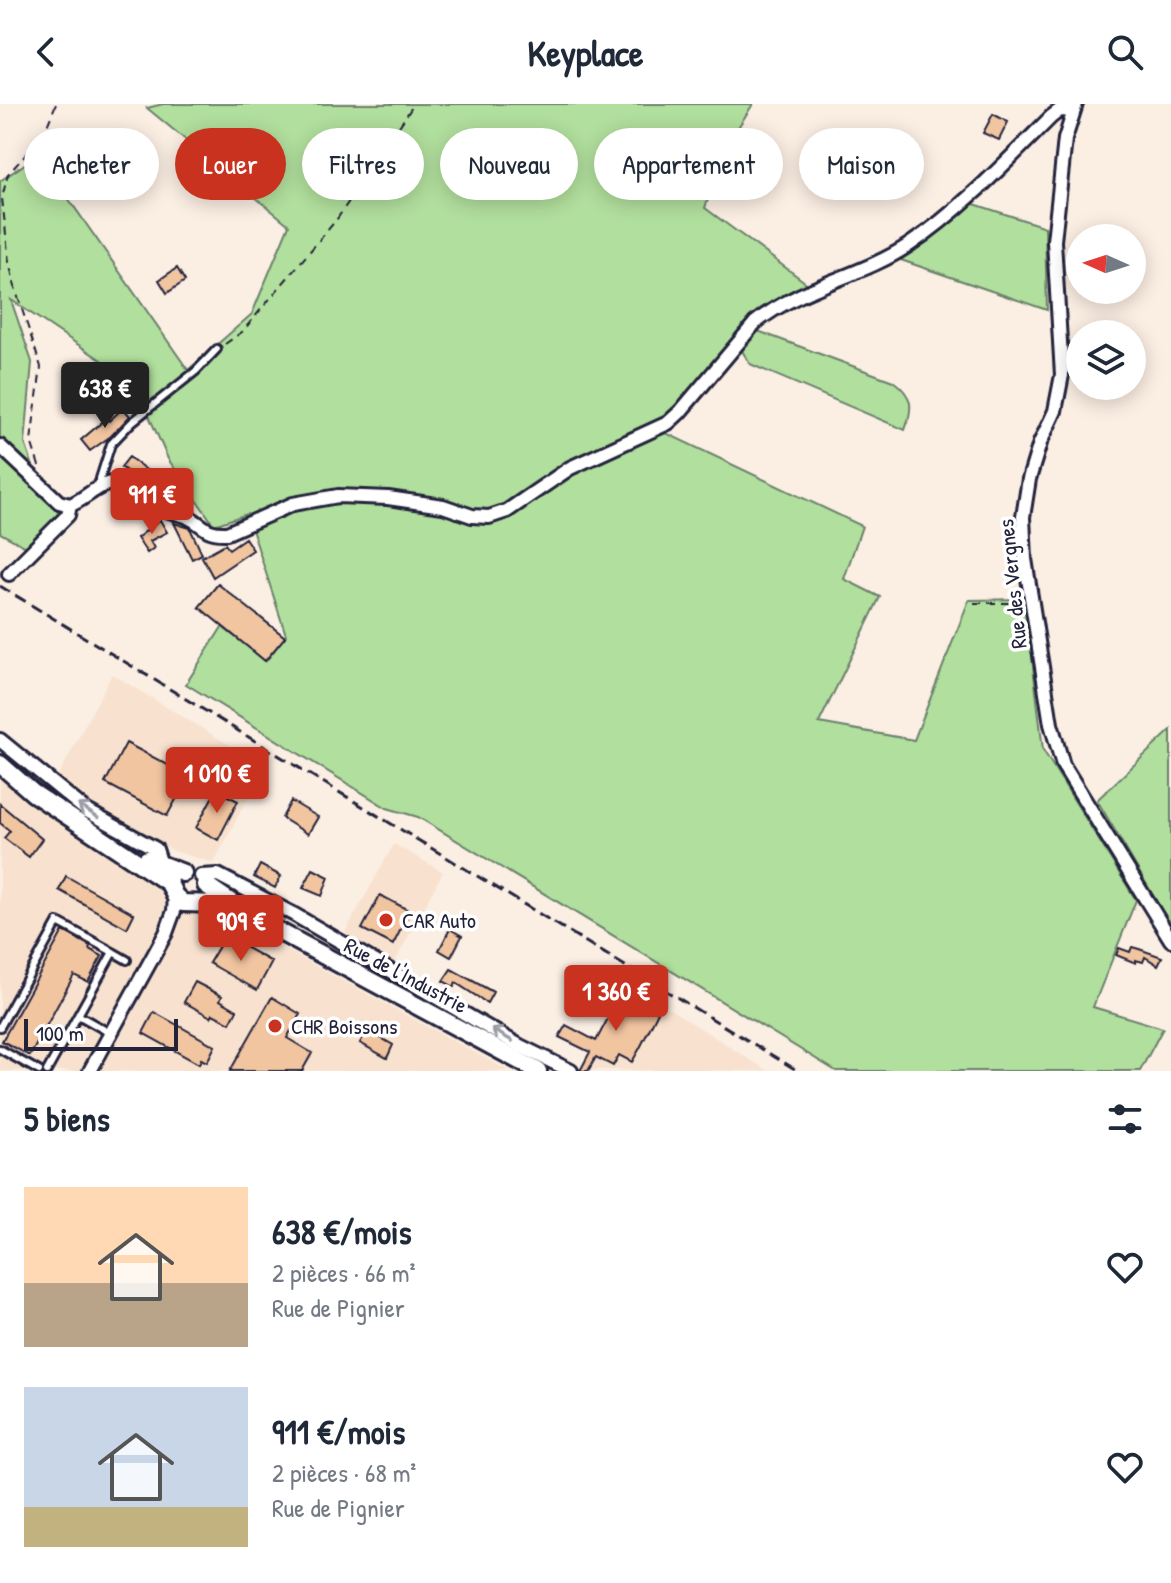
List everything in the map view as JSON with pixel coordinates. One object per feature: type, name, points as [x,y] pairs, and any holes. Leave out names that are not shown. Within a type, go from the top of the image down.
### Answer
[{"type":"main road","points":[[1,768],[33,793],[169,883],[183,903],[196,903],[205,895],[204,880],[193,872],[183,873],[161,865],[98,834]]},
{"type":"main road","points":[[174,893],[175,880],[183,873]]},
{"type":"main road","name":"Rue de l'Industrie","points":[[204,880],[254,918]]},
{"type":"main road","name":"Rue de l'Industrie","points":[[196,903],[217,904],[254,918],[538,1071]]},
{"type":"street","points":[[0,446],[59,502],[70,505],[97,489],[115,483],[126,484],[167,511],[188,517],[215,534],[227,533],[293,504],[338,496],[388,498],[428,504],[479,518],[507,511],[570,468],[668,423],[755,323],[797,297],[880,262],[909,245],[993,175],[1051,117],[1060,110],[1075,107]]},
{"type":"street","name":"Rue des Vergnes","points":[[1075,107],[1065,139],[1055,230],[1062,375],[1055,411],[1033,462],[1023,517],[1025,559],[1051,724],[1063,765],[1171,940]]},
{"type":"street","points":[[9,574],[68,515],[70,505]]},
{"type":"street","points":[[0,740],[87,811],[156,849],[161,865]]},
{"type":"street","name":"Rue de l'Industrie","points":[[204,880],[218,875],[293,914],[520,1046],[571,1071]]},
{"type":"street","points":[[90,1071],[166,933],[174,911],[174,893]]},
{"type":"street","points":[[166,933],[196,903]]},
{"type":"lane","points":[[97,489],[111,444],[217,349]]},
{"type":"lane","points":[[104,465],[114,476],[115,483]]},
{"type":"lane","points":[[0,1027],[58,922],[127,960]]},
{"type":"lane","points":[[47,1071],[113,952]]},
{"type":"lane","points":[[78,1015],[110,1034]]},
{"type":"lane","points":[[0,1049],[39,1071]]},
{"type":"path","points":[[39,466],[31,441],[41,367],[9,262],[2,198],[8,174],[43,136],[56,104]]},
{"type":"path","points":[[217,349],[242,332],[337,219],[414,104]]},
{"type":"path","points":[[974,603],[1032,603]]},
{"type":"shaded area","points":[[112,674],[264,766],[214,863],[174,851],[94,806],[56,780]]},
{"type":"shaded area","points":[[0,778],[47,815],[160,881],[509,1071],[0,1071]]},
{"type":"shaded area","points":[[394,844],[443,872],[393,965],[343,936]]},
{"type":"shaded area","points":[[624,980],[768,1071],[582,1070]]},
{"type":"green space","points":[[163,104],[753,104],[738,128],[594,128],[594,200],[708,200],[705,208],[809,285],[766,306],[671,412],[599,457],[666,433],[862,526],[844,579],[880,597],[819,723],[914,740],[969,600],[1025,599],[1043,750],[1136,900],[1093,1007],[1163,1028],[1140,1071],[836,1071],[418,817],[387,808],[186,684],[222,627],[266,661],[286,635],[247,514],[214,525],[168,459],[134,382],[11,300],[32,362],[25,443],[44,498],[59,513],[28,548],[0,533],[0,181],[24,165],[24,200],[69,200],[188,370],[252,314],[289,225],[259,200],[286,200],[286,128],[175,128],[175,131],[147,108]]},
{"type":"green space","points":[[968,202],[1045,227],[1047,310],[901,260]]},
{"type":"green space","points":[[755,330],[893,381],[905,392],[910,403],[905,430],[750,364],[741,349]]},
{"type":"green space","points":[[1171,730],[1171,926],[1097,800]]},
{"type":"building","points":[[993,114],[1008,122],[999,140],[983,133]]},
{"type":"building","points":[[177,268],[185,281],[167,293],[159,280]]},
{"type":"building","points":[[123,408],[130,416],[111,436],[90,451],[81,440]]},
{"type":"building","points":[[129,457],[169,487],[161,497],[121,467]]},
{"type":"building","points":[[160,520],[167,532],[150,541],[154,548],[147,553],[137,538]]},
{"type":"building","points":[[174,523],[190,528],[202,554],[192,559]]},
{"type":"building","points":[[245,538],[253,550],[213,577],[202,557],[225,544],[229,549]]},
{"type":"building","points":[[218,584],[285,637],[265,661],[199,607]]},
{"type":"building","points":[[126,743],[189,776],[167,816],[105,783]]},
{"type":"building","points":[[216,790],[238,801],[218,840],[196,828]]},
{"type":"building","points":[[291,801],[318,817],[308,834],[282,818]]},
{"type":"building","points":[[0,804],[42,839],[29,857],[4,838],[10,831],[0,823]]},
{"type":"building","points":[[260,865],[281,876],[275,888],[254,877]]},
{"type":"building","points":[[313,869],[329,877],[322,896],[303,888]]},
{"type":"building","points":[[66,876],[134,914],[127,928],[59,890]]},
{"type":"building","name":"CAR Auto","points":[[380,895],[410,911],[393,945],[362,929]]},
{"type":"building","points":[[450,929],[462,936],[451,957],[439,950]]},
{"type":"building","points":[[63,931],[102,956],[88,982],[74,975],[30,1056],[2,1041]]},
{"type":"building","points":[[225,936],[272,962],[257,990],[209,963]]},
{"type":"building","points":[[1132,947],[1162,957],[1158,965],[1145,957],[1143,962],[1136,960],[1136,963],[1116,955],[1119,948],[1130,952]]},
{"type":"building","points":[[451,969],[493,992],[487,1003],[456,983],[454,987],[443,981]]},
{"type":"building","points":[[195,982],[222,996],[220,1000],[237,1010],[230,1023],[213,1014],[211,1017],[184,1002]]},
{"type":"building","points":[[622,992],[658,1012],[640,1048],[632,1062],[619,1055],[613,1066],[596,1057],[588,1071],[580,1071],[590,1052],[559,1037],[566,1025],[596,1041]]},
{"type":"building","name":"CHR Boissons","points":[[272,997],[300,1014],[287,1038],[312,1053],[302,1071],[230,1071]]},
{"type":"building","points":[[154,1012],[215,1046],[207,1062],[201,1059],[199,1064],[143,1033]]},
{"type":"building","points":[[367,1030],[393,1045],[387,1058],[360,1043]]},
{"type":"railway","points":[[0,586],[798,1071]]},
{"type":"place","name":"CAR Auto","points":[[386,920]]},
{"type":"place","name":"CHR Boissons","points":[[275,1026]]}]
